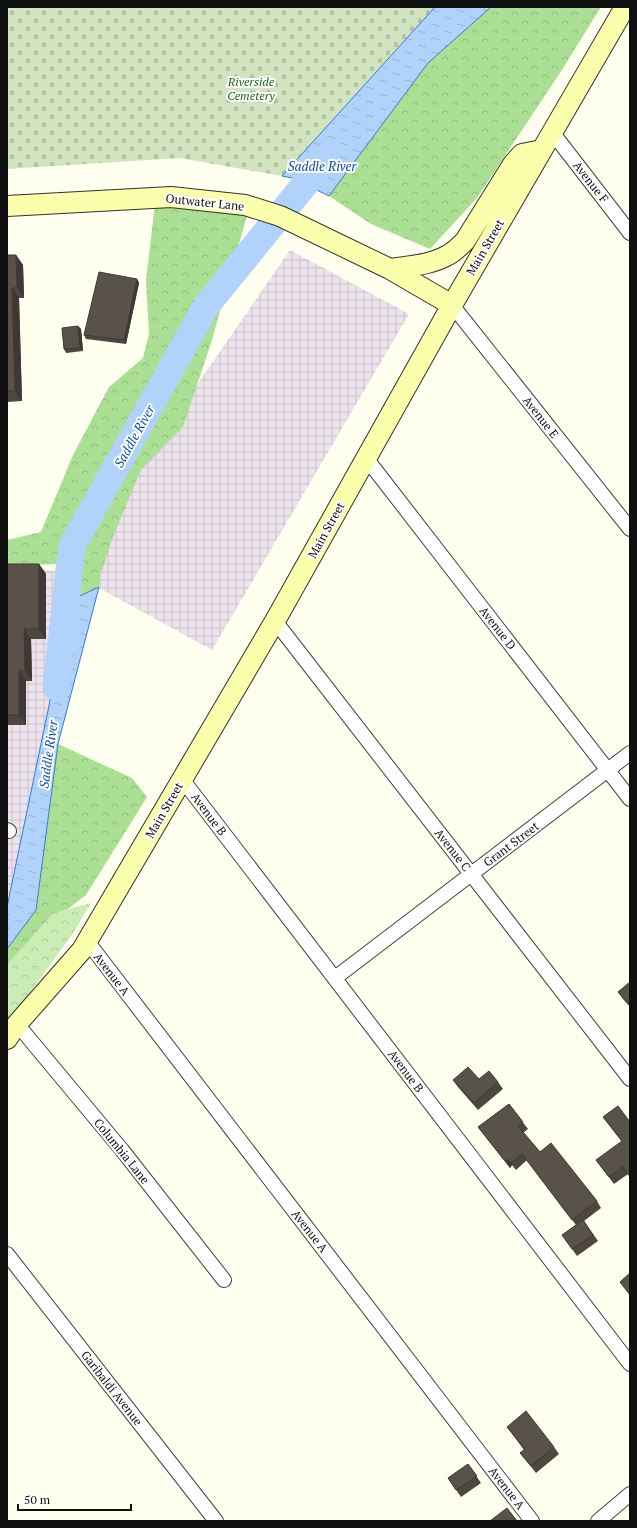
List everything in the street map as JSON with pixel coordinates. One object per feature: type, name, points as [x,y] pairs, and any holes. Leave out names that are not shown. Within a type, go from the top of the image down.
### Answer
[{"type":"street","name":"Main Street","points":[[12,1031],[82,950],[275,621],[452,305],[625,7]]},
{"type":"street","name":"Avenue F","points":[[552,132],[630,233]]},
{"type":"street","points":[[390,269],[439,260],[453,252],[465,241],[513,164],[522,154],[542,150]]},
{"type":"street","name":"Outwater Lane","points":[[7,206],[171,197],[245,205],[280,216],[390,269],[452,305]]},
{"type":"street","name":"Avenue E","points":[[452,305],[630,529]]},
{"type":"street","name":"Avenue D","points":[[366,458],[630,799]]},
{"type":"street","name":"Avenue C","points":[[275,621],[630,1079]]},
{"type":"street","name":"Grant Street","points":[[335,978],[630,753]]},
{"type":"street","name":"Avenue B","points":[[182,779],[630,1364]]},
{"type":"street","name":"Avenue A","points":[[87,941],[532,1521]]},
{"type":"street","name":"Columbia Lane","points":[[12,1031],[122,1150],[224,1280]]},
{"type":"street","name":"Garibaldi Avenue","points":[[7,1254],[216,1521]]},
{"type":"street","points":[[598,1521],[630,1494]]},
{"type":"shaded area","points":[[290,250],[409,314],[212,650],[99,588],[71,601],[7,907],[7,565],[78,574],[161,437]]},
{"type":"green space","name":"Riverside Cemetery","points":[[7,7],[435,7],[282,176],[180,158],[7,169]]},
{"type":"green space","points":[[491,7],[601,7],[560,73],[477,198],[430,249],[371,224],[329,196],[428,63]]},
{"type":"green space","points":[[155,204],[248,212],[211,343],[183,427],[141,470],[112,539],[100,577],[99,587],[52,608],[56,564],[7,566],[7,540],[41,532],[73,455],[109,387],[143,358],[149,334],[146,281]]},
{"type":"green space","points":[[58,744],[132,778],[147,797],[86,895],[55,919],[7,982],[7,949],[36,910]]},
{"type":"green space","points":[[91,903],[73,933],[11,1019],[7,1016],[7,965],[53,913]]},
{"type":"water","name":"Saddle River","points":[[435,7],[491,7],[428,63],[329,196],[292,178],[282,176]]},
{"type":"water","name":"Saddle River","points":[[99,587],[58,744],[36,910],[7,949],[7,907],[71,600]]},
{"type":"building","points":[[7,255],[16,255],[17,288],[12,288],[15,391],[7,391]]},
{"type":"building","points":[[99,272],[137,279],[124,340],[84,335]]},
{"type":"building","points":[[78,326],[80,348],[64,349],[62,328]]},
{"type":"building","points":[[7,564],[39,564],[39,629],[24,629],[25,670],[19,671],[19,715],[7,715]]},
{"type":"building","points":[[630,982],[630,1005],[618,992]]},
{"type":"building","points":[[468,1067],[479,1079],[489,1071],[498,1082],[474,1103],[453,1080]]},
{"type":"building","points":[[509,1104],[523,1122],[518,1126],[540,1152],[551,1143],[597,1201],[572,1220],[522,1154],[511,1163],[507,1159],[505,1161],[478,1127]]},
{"type":"building","points":[[618,1106],[630,1122],[630,1177],[623,1167],[609,1177],[596,1160],[622,1141],[603,1117]]},
{"type":"building","points":[[583,1220],[593,1235],[572,1249],[562,1235]]},
{"type":"building","points":[[630,1273],[630,1295],[620,1282]]},
{"type":"building","points":[[526,1411],[554,1447],[531,1466],[520,1453],[525,1449],[507,1427]]},
{"type":"building","points":[[468,1464],[477,1476],[456,1490],[448,1478]]},
{"type":"building","points":[[507,1508],[517,1521],[490,1521]]},
{"type":"waterway","name":"Saddle River","points":[[56,687],[72,546],[206,306],[328,156]]}]
